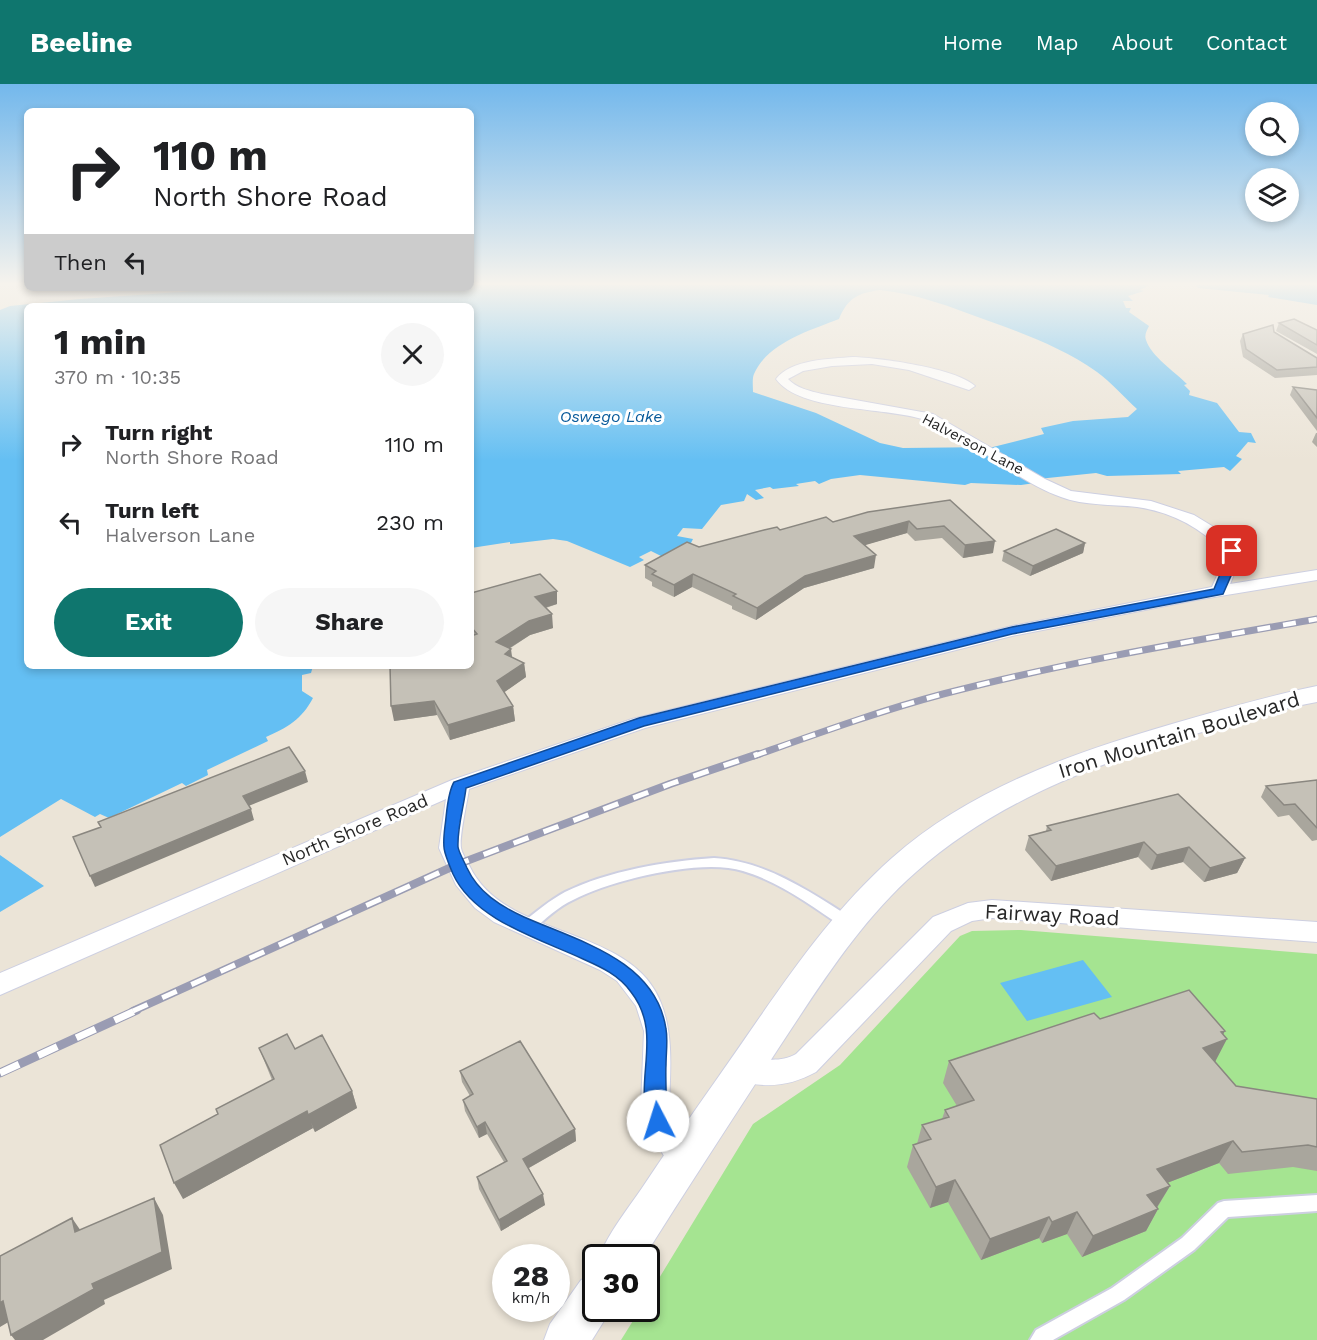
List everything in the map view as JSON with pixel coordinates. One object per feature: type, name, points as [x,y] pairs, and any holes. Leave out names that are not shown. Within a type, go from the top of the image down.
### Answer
[{"type":"street","name":"Halverson Lane","points":[[969,386],[904,364],[860,359],[802,368],[785,375],[782,379],[783,384],[789,389],[808,396],[929,417],[1044,483],[1071,495],[1098,501],[1137,503],[1166,509],[1196,520],[1217,534],[1232,551],[1231,562],[1219,591]]},
{"type":"street","name":"North Shore Road","points":[[0,984],[459,785],[639,723],[1012,631],[1219,591],[1317,575]]},
{"type":"street","name":"Iron Mountain Boulevard","points":[[628,1244],[683,1159],[819,959],[870,898],[928,845],[968,817],[1049,774],[1169,733],[1262,706],[1317,694]]},
{"type":"street","points":[[459,785],[450,848],[464,879],[483,902],[528,926],[609,963],[626,974],[638,986],[654,1014],[657,1031],[655,1107],[658,1121],[683,1159]]},
{"type":"street","name":"Fairway Road","points":[[744,1070],[775,1075],[791,1072],[806,1063],[942,924],[968,912],[992,909],[1090,914],[1317,932]]},
{"type":"street","points":[[566,1340],[582,1316]]},
{"type":"lane","points":[[528,926],[548,908],[564,899],[601,885],[679,865],[728,863],[764,874],[794,888],[849,923]]},
{"type":"lane","points":[[1039,1340],[1042,1336],[1118,1294],[1188,1244],[1224,1209],[1317,1203]]},
{"type":"green space","points":[[1021,930],[1317,954],[1317,1340],[621,1340],[632,1322],[660,1322],[660,1277],[753,1124],[840,1065],[960,936],[972,931]]},
{"type":"water","name":"Oswego Lake","points":[[0,344],[24,344],[24,669],[312,669],[311,673],[302,675],[302,691],[313,698],[304,712],[293,722],[266,737],[268,741],[207,770],[208,775],[186,786],[182,783],[109,818],[100,814],[95,817],[61,799],[0,837]]},
{"type":"water","name":"Oswego Lake","points":[[474,344],[783,344],[760,363],[754,374],[753,392],[816,413],[880,443],[903,448],[993,447],[1044,434],[1041,428],[1073,421],[1128,417],[1137,409],[1113,385],[1084,363],[1046,344],[1148,344],[1158,358],[1187,384],[1184,385],[1190,391],[1189,395],[1217,403],[1239,432],[1251,433],[1256,443],[1248,442],[1236,456],[1242,459],[1230,471],[1224,467],[1178,471],[1181,474],[1107,476],[1096,473],[1038,479],[1035,483],[1021,485],[971,483],[965,485],[860,475],[831,479],[819,484],[815,481],[796,484],[799,486],[773,489],[770,487],[755,490],[764,498],[756,500],[747,494],[744,501],[721,505],[702,529],[683,528],[677,536],[693,539],[689,547],[669,560],[651,551],[639,557],[644,560],[630,567],[567,541],[553,539],[510,544],[510,542],[474,548]]},
{"type":"water","points":[[0,855],[44,886],[0,912]]},
{"type":"water","points":[[1083,960],[1112,997],[1027,1021],[1000,983]]},
{"type":"building","points":[[1245,344],[1293,344],[1317,358],[1317,367],[1277,370],[1246,349]]},
{"type":"building","points":[[1293,387],[1317,390],[1317,418]]},
{"type":"building","points":[[950,500],[995,541],[965,545],[944,526],[917,529],[909,521],[854,536],[876,555],[805,576],[757,608],[733,596],[736,594],[693,574],[674,585],[652,574],[656,571],[645,565],[687,542],[699,547],[777,527],[780,530],[826,517],[833,522],[868,512]]},
{"type":"building","points":[[1056,529],[1085,543],[1033,566],[1004,551]]},
{"type":"building","points":[[540,574],[557,591],[535,597],[552,614],[529,621],[496,642],[511,649],[505,654],[524,663],[497,681],[513,706],[448,725],[434,701],[391,706],[390,669],[474,669],[474,635],[477,634],[474,630],[474,592]]},
{"type":"building","points":[[289,747],[305,771],[243,796],[251,809],[90,876],[73,837],[101,827],[98,822]]},
{"type":"building","points":[[1317,780],[1317,828],[1295,804],[1284,805],[1266,786]]},
{"type":"building","points":[[1178,794],[1245,858],[1210,868],[1189,847],[1157,855],[1144,842],[1056,866],[1029,836],[1051,830],[1047,826]]},
{"type":"building","points":[[1189,990],[1225,1031],[1221,1032],[1227,1039],[1203,1048],[1236,1086],[1317,1099],[1317,1147],[1308,1145],[1242,1152],[1233,1141],[1157,1169],[1170,1186],[1147,1195],[1158,1209],[1093,1236],[1077,1212],[1052,1222],[1049,1217],[990,1239],[955,1180],[936,1187],[913,1145],[931,1139],[922,1125],[949,1117],[945,1110],[974,1100],[949,1061],[1094,1013],[1100,1019]]},
{"type":"building","points":[[287,1034],[295,1049],[322,1035],[352,1091],[308,1115],[307,1111],[174,1183],[160,1145],[218,1114],[216,1109],[274,1079],[259,1048]]},
{"type":"building","points":[[520,1041],[575,1129],[523,1159],[543,1194],[499,1220],[477,1177],[507,1161],[485,1122],[477,1127],[463,1100],[473,1094],[460,1071]]},
{"type":"building","points":[[154,1198],[162,1252],[92,1284],[94,1289],[11,1335],[3,1301],[0,1303],[0,1256],[72,1218],[75,1232]]},
{"type":"railway","points":[[754,756],[895,708],[989,682],[1129,653],[1317,619]]},
{"type":"railway","points":[[133,1011],[456,865],[670,784],[758,754]]},
{"type":"railway","points":[[0,1073],[137,1010]]},
{"type":"route","points":[[658,1121],[655,1107],[657,1031],[654,1014],[648,1002],[638,986],[626,974],[609,963],[503,915],[483,902],[464,879],[450,848],[459,785],[639,723],[1012,631],[1219,591],[1231,562],[1232,551]]}]
